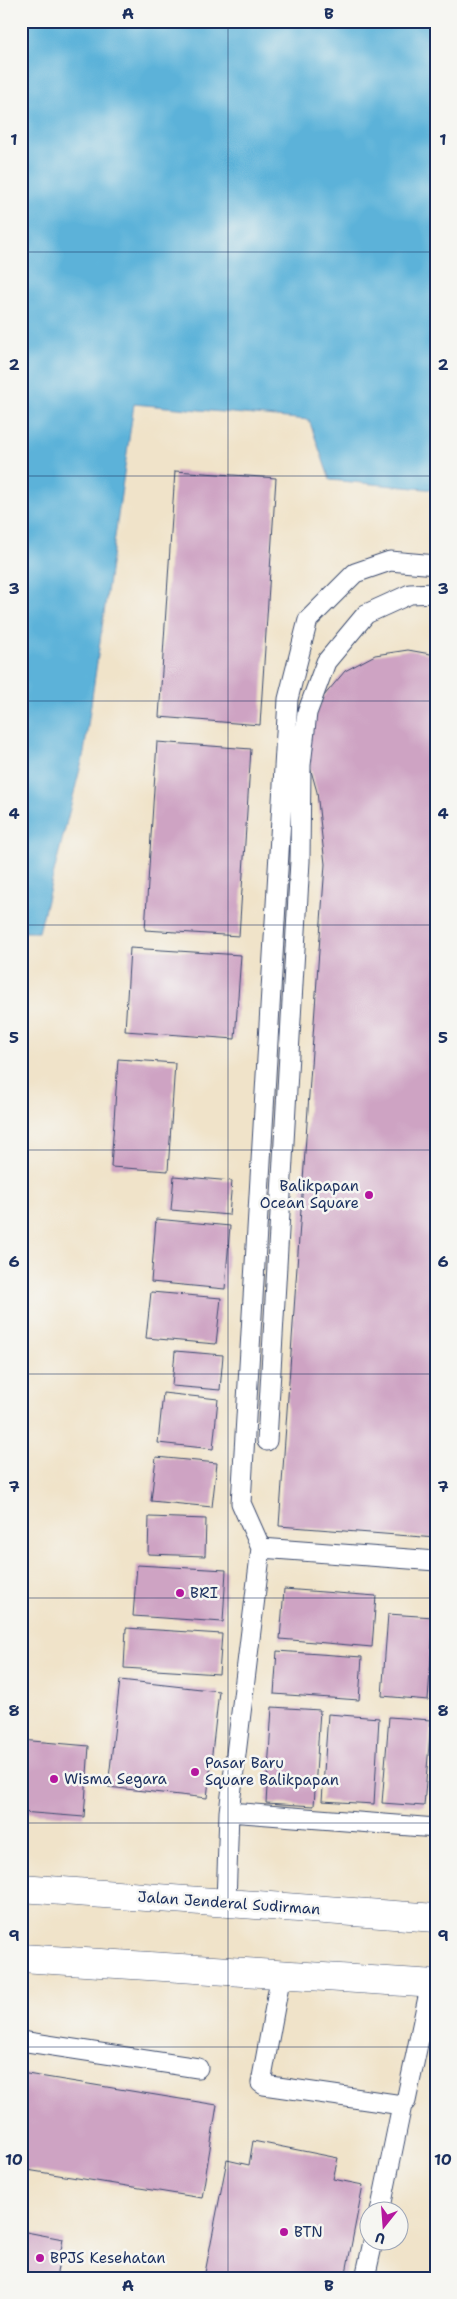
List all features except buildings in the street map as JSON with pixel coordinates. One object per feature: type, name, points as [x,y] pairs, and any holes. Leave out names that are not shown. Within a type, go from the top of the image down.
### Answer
[{"type":"highway","name":"Jalan Jenderal Sudirman","points":[[21,1888],[436,1918]]},
{"type":"highway","points":[[21,1958],[433,1984]]},
{"type":"lane","points":[[226,1902],[229,1812],[261,1548],[241,1503],[288,700],[308,620],[355,573],[390,561],[436,565]]},
{"type":"lane","points":[[267,1441],[300,860],[301,766],[307,713],[326,662],[366,614],[410,594],[436,593]]},
{"type":"lane","points":[[261,1548],[436,1561]]},
{"type":"lane","points":[[229,1812],[436,1828]]},
{"type":"lane","points":[[281,1974],[261,2083],[264,2086],[402,2105]]},
{"type":"lane","points":[[382,2202],[402,2105],[406,2101],[433,1984]]},
{"type":"lane","points":[[21,2041],[198,2068]]},
{"type":"lane","points":[[365,2278],[371,2252]]},
{"type":"water","points":[[21,21],[436,21],[436,490],[330,480],[309,420],[134,404],[84,753],[39,932],[21,932]]},
{"type":"place","name":"Balikpapan Ocean Square","points":[[369,1195]]},
{"type":"place","name":"BRI","points":[[180,1593]]},
{"type":"place","name":"Pasar Baru Square Balikpapan","points":[[195,1772]]},
{"type":"place","name":"Wisma Segara","points":[[54,1779]]},
{"type":"place","name":"BTN","points":[[284,2232]]},
{"type":"place","name":"BPJS Kesehatan","points":[[40,2258]]}]
